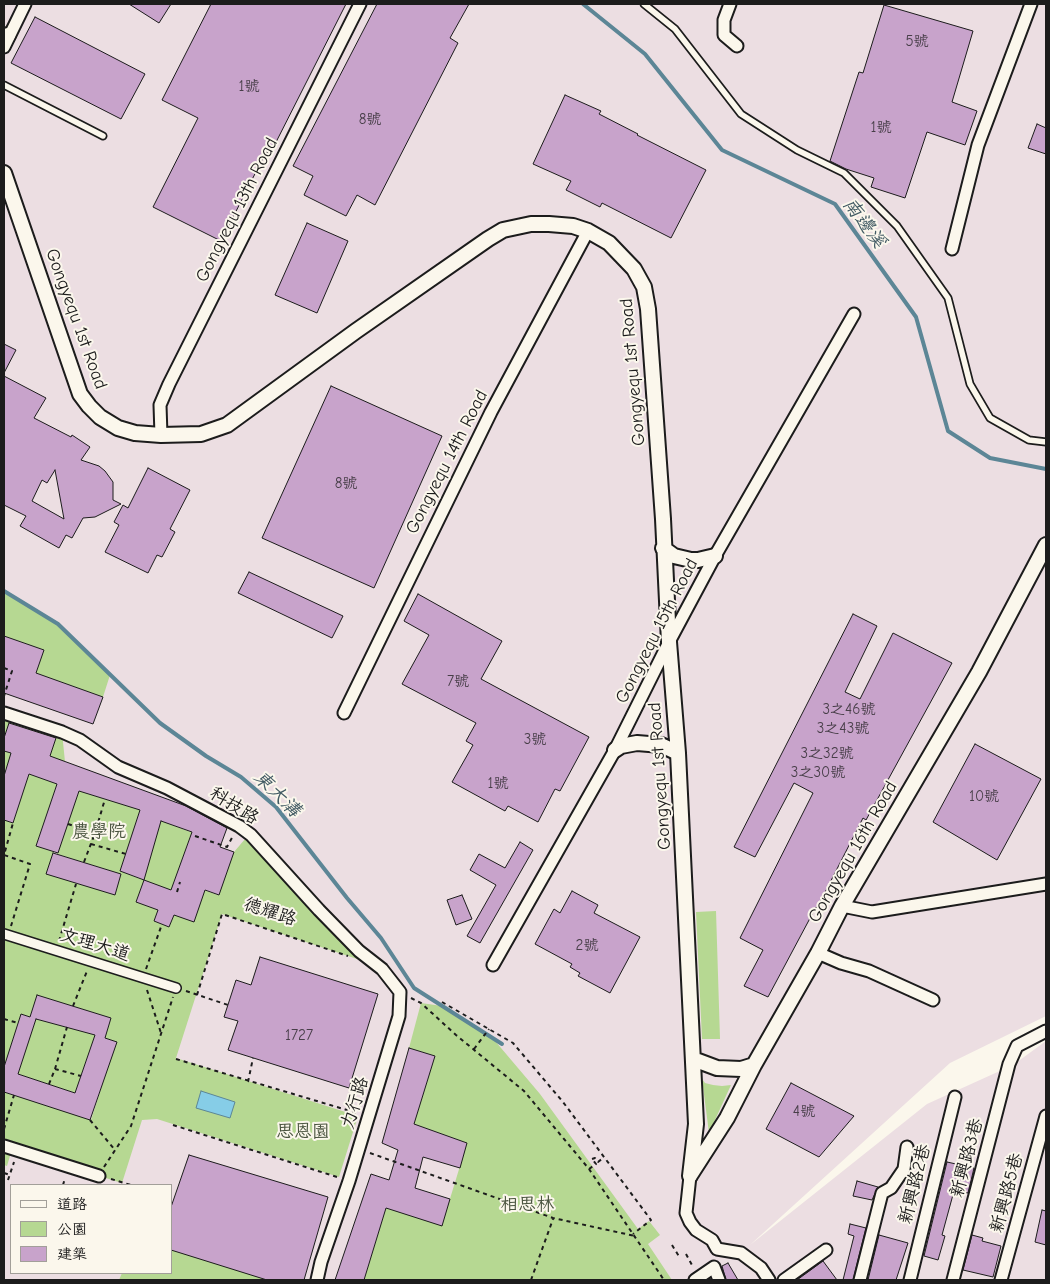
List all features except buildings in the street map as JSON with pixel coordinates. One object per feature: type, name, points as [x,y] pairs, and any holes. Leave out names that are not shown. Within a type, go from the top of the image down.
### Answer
[{"type":"street","points":[[5,40],[25,4]]},
{"type":"street","name":"Gongyequ 13th Road","points":[[162,435],[160,405],[169,384],[360,4]]},
{"type":"street","points":[[730,4],[724,20],[724,35],[737,46]]},
{"type":"street","points":[[952,249],[978,144],[1031,4]]},
{"type":"street","name":"Gongyequ 1st Road","points":[[4,173],[80,394],[100,417],[118,428],[135,433],[162,435],[202,434],[227,425],[356,331],[503,230],[531,224],[572,226],[588,231],[609,242],[634,269],[644,287],[648,309],[678,753],[696,1124],[690,1176]]},
{"type":"street","name":"Gongyequ 14th Road","points":[[344,713],[491,412],[588,231]]},
{"type":"street","name":"Gongyequ 15th Road","points":[[493,965],[615,750],[715,556],[854,314]]},
{"type":"street","name":"Gongyequ 16th Road","points":[[690,1176],[727,1118],[754,1065],[818,953],[842,906],[979,672],[1046,545]]},
{"type":"street","points":[[663,548],[674,556],[691,560],[715,556]]},
{"type":"street","name":"科技路","points":[[4,713],[62,732],[80,740],[118,767],[167,788],[239,826],[251,835],[359,951],[382,969],[400,992]]},
{"type":"street","points":[[615,750],[621,746],[637,743],[661,745],[678,753]]},
{"type":"street","points":[[842,906],[872,912],[1046,884]]},
{"type":"street","name":"文理大道","points":[[6,935],[176,988]]},
{"type":"street","points":[[818,953],[841,963],[869,971],[933,1000]]},
{"type":"street","name":"力行路","points":[[317,1280],[321,1262],[349,1181],[400,1016],[400,992]]},
{"type":"street","name":"新興路3巷","points":[[953,1280],[1009,1064],[1017,1046],[1046,1031]]},
{"type":"street","points":[[693,1059],[717,1068],[741,1070],[754,1065]]},
{"type":"street","name":"新興路2巷","points":[[910,1280],[955,1097]]},
{"type":"street","name":"新興路5巷","points":[[1002,1280],[1046,1116]]},
{"type":"street","points":[[4,1146],[99,1176]]},
{"type":"street","points":[[860,1280],[882,1192],[891,1188],[904,1169],[907,1148]]},
{"type":"street","points":[[690,1176],[686,1212],[696,1230],[712,1240],[717,1249],[714,1267],[719,1280]]},
{"type":"street","points":[[717,1249],[740,1253],[760,1268],[769,1280]]},
{"type":"street","points":[[784,1280],[826,1250]]},
{"type":"street","points":[[698,1279],[714,1267]]},
{"type":"lane","points":[[644,4],[675,29],[741,114],[797,150],[844,172],[897,226],[948,298],[970,384],[990,418],[1029,440],[1046,442]]},
{"type":"lane","points":[[4,85],[103,136]]},
{"type":"path","points":[[4,668],[12,671],[4,696]]},
{"type":"path","points":[[84,862],[105,799]]},
{"type":"path","points":[[6,935],[30,864],[4,855],[13,823]]},
{"type":"path","points":[[68,824],[95,833]]},
{"type":"path","points":[[195,836],[227,847],[239,826]]},
{"type":"path","points":[[91,844],[126,854]]},
{"type":"path","points":[[177,892],[180,882]]},
{"type":"path","points":[[56,951],[76,884]]},
{"type":"path","name":"德耀路","points":[[228,1005],[197,995],[222,914],[353,958]]},
{"type":"path","points":[[161,1033],[143,978],[162,924]]},
{"type":"path","points":[[72,1006],[84,979]]},
{"type":"path","points":[[127,1184],[99,1176],[131,1126],[176,988]]},
{"type":"path","points":[[400,992],[421,1003],[524,1090],[589,1169],[664,1280]]},
{"type":"path","points":[[442,1002],[512,1043],[563,1102],[651,1220],[634,1235]]},
{"type":"path","points":[[4,1019],[18,1023]]},
{"type":"path","points":[[49,1084],[67,1027]]},
{"type":"path","points":[[474,1049],[490,1029]]},
{"type":"path","points":[[248,1082],[253,1058]]},
{"type":"path","points":[[176,1059],[369,1117]]},
{"type":"path","points":[[55,1069],[81,1076]]},
{"type":"path","points":[[4,1129],[14,1095]]},
{"type":"path","points":[[90,1120],[115,1150]]},
{"type":"path","points":[[173,1125],[349,1181]]},
{"type":"path","points":[[358,1150],[553,1218],[634,1235]]},
{"type":"path","points":[[8,1180],[19,1151]]},
{"type":"path","points":[[589,1169],[596,1164],[592,1159],[595,1158],[598,1162],[604,1157]]},
{"type":"path","points":[[4,1173],[10,1175]]},
{"type":"path","points":[[531,1280],[553,1218]]},
{"type":"path","points":[[672,1245],[680,1258]]},
{"type":"path","points":[[686,1254],[698,1279]]},
{"type":"shaded area","points":[[4,4],[1046,4],[1046,1016],[950,1063],[750,1245],[927,1104],[1013,1065],[1046,1041],[1046,1280],[4,1280]]},
{"type":"green space","points":[[4,591],[58,624],[110,675],[103,697],[36,673],[44,650],[4,636]]},
{"type":"green space","points":[[4,715],[62,732],[65,762],[11,770],[6,768],[4,776]]},
{"type":"green space","points":[[29,774],[57,784],[36,846],[54,852],[47,874],[115,895],[121,874],[57,854],[79,791],[140,810],[120,871],[143,880],[161,821],[196,834],[190,837],[175,880],[218,895],[234,852],[251,832],[387,969],[222,914],[176,1058],[358,1116],[339,1177],[157,1119],[142,1120],[122,1183],[12,1149],[7,1166],[4,1165],[4,1092],[91,1120],[116,1042],[105,1038],[111,1018],[37,995],[30,1017],[21,1014],[4,1067],[4,820],[13,823]],"holes":[[[144,881],[201,901],[174,915],[169,927],[154,921],[158,910],[136,902]]]},
{"type":"green space","points":[[716,911],[720,1039],[702,1039],[696,912]]},
{"type":"green space","name":"相思林","points":[[421,1003],[442,1006],[490,1035],[540,1094],[638,1229],[649,1221],[660,1235],[648,1244],[672,1280],[364,1280],[386,1208],[442,1225],[467,1143],[414,1124],[435,1056],[409,1048]]},
{"type":"green space","points":[[36,1019],[95,1035],[75,1093],[18,1074]]},
{"type":"green space","points":[[702,1079],[705,1083],[713,1085],[731,1085],[709,1133]]},
{"type":"green space","points":[[172,1249],[270,1280],[119,1280],[122,1274],[172,1274]]},
{"type":"water","points":[[201,1091],[235,1102],[230,1118],[196,1108]]},
{"type":"waterway","name":"南邊溪","points":[[583,4],[645,54],[722,150],[835,204],[916,317],[948,431],[990,458],[1046,469]]},
{"type":"waterway","name":"東大溝","points":[[4,591],[58,624],[160,723],[206,756],[241,777],[276,807],[347,898],[381,938],[414,988],[502,1044]]},
{"type":"park label","name":"農學院","points":[[99,832]]},
{"type":"park label","name":"思恩園","points":[[303,1132]]}]
